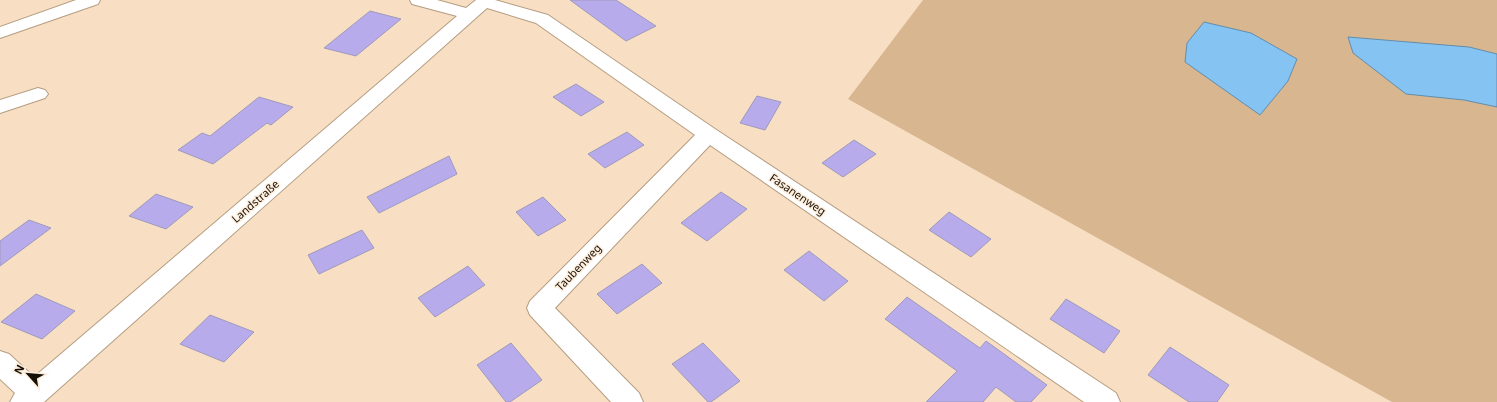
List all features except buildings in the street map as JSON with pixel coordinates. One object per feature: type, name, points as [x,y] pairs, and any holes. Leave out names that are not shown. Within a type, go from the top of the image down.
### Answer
[{"type":"street","points":[[0,33],[92,0]]},
{"type":"street","name":"Fasanenweg","points":[[418,0],[480,5],[542,19],[708,134],[1106,402]]},
{"type":"street","name":"Landstraße","points":[[29,398],[480,5]]},
{"type":"street","points":[[0,108],[38,94]]},
{"type":"street","name":"Taubenweg","points":[[629,402],[539,308],[708,134]]},
{"type":"street","points":[[0,362],[29,398]]},
{"type":"shaded area","points":[[923,0],[1497,0],[1497,402],[1392,402],[848,99]]},
{"type":"water","points":[[1204,22],[1251,33],[1297,59],[1288,81],[1260,115],[1185,62],[1187,43]]},
{"type":"water","points":[[1348,37],[1469,47],[1497,54],[1497,107],[1464,100],[1406,94],[1353,53]]}]
